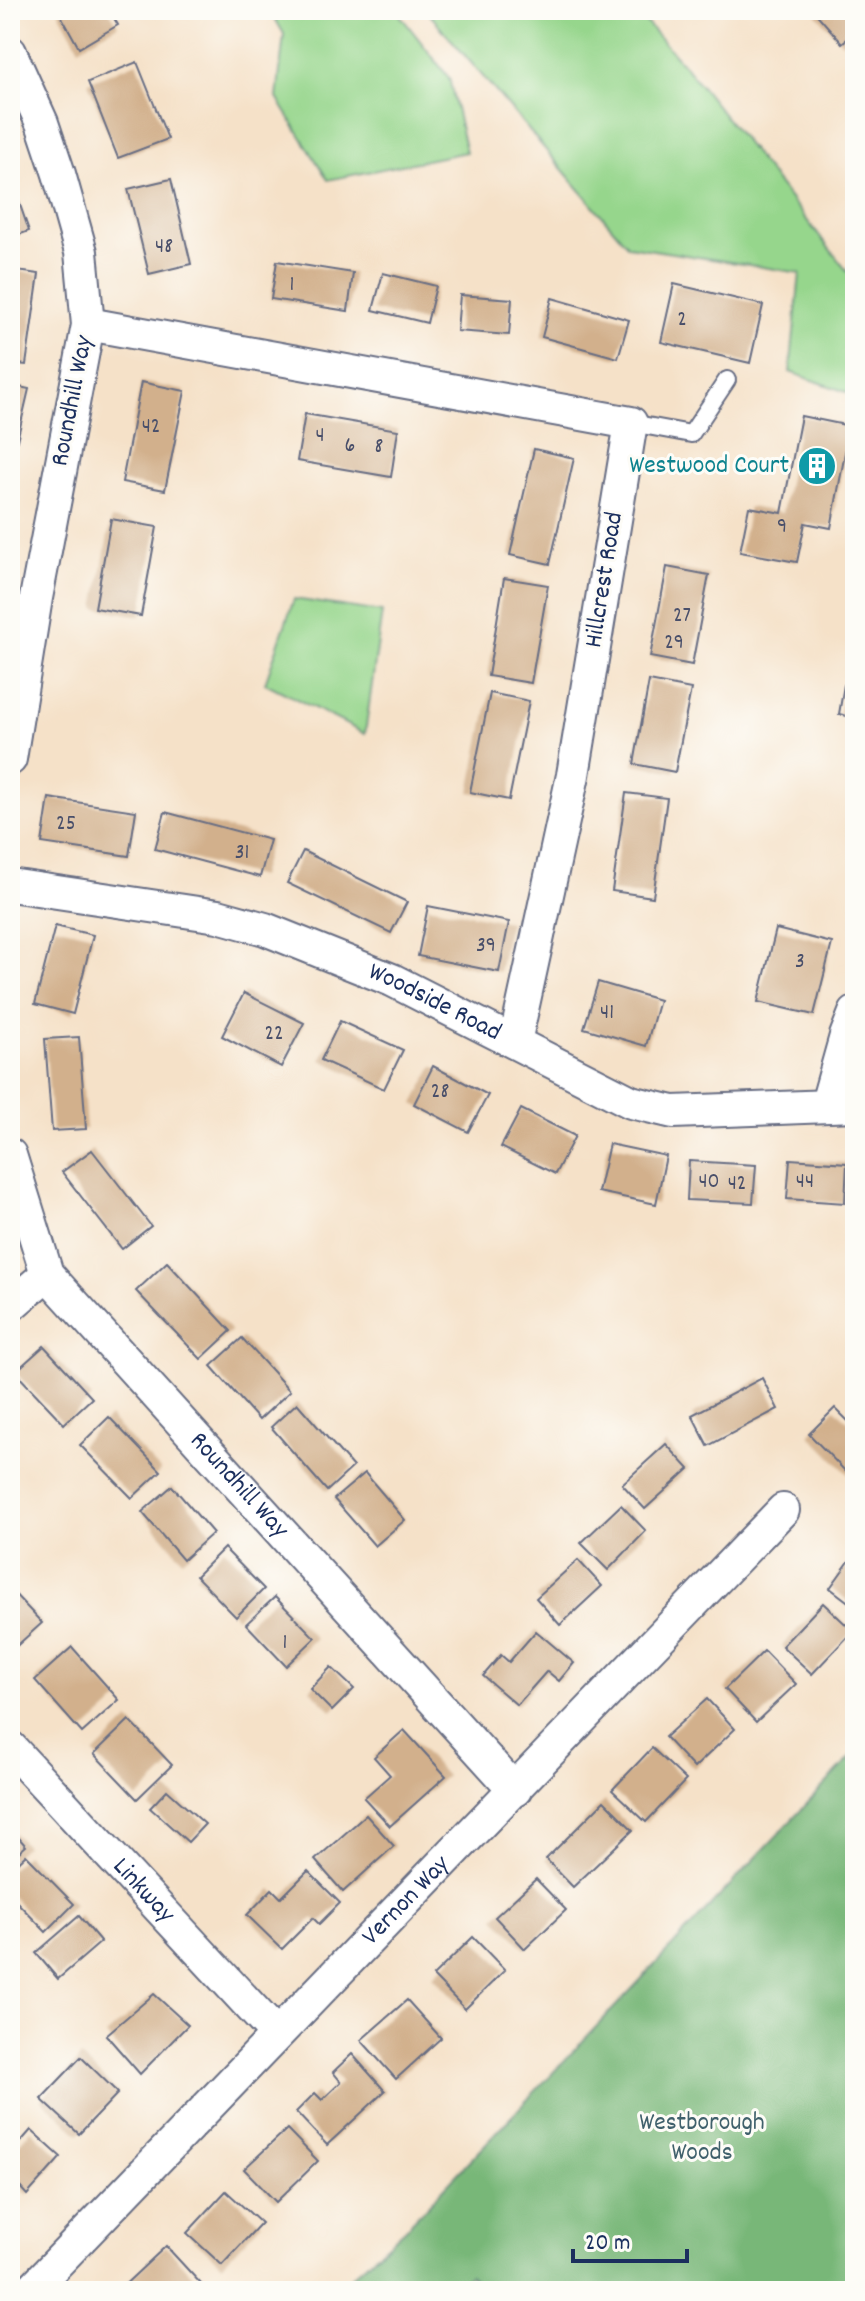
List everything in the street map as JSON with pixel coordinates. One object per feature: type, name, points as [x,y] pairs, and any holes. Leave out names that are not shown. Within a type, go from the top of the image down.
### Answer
[{"type":"street","name":"Roundhill Way","points":[[10,52],[42,123],[59,174],[81,252],[88,324],[36,598],[10,759]]},
{"type":"street","points":[[88,324],[631,423]]},
{"type":"street","name":"Hillcrest Road","points":[[515,1042],[573,775],[631,423]]},
{"type":"street","name":"Woodside Road","points":[[10,885],[218,916],[265,929],[392,980],[631,1102],[673,1112],[750,1111],[841,1104]]},
{"type":"street","points":[[841,1104],[846,1036],[855,1013]]},
{"type":"street","name":"Roundhill Way","points":[[10,1155],[47,1274],[515,1790]]},
{"type":"street","points":[[10,1306],[47,1274]]},
{"type":"street","name":"Vernon Way","points":[[30,2291],[783,1510]]},
{"type":"street","name":"Linkway","points":[[10,1747],[276,2034]]},
{"type":"lane","points":[[631,423],[691,434],[727,380]]},
{"type":"green space","points":[[270,10],[396,10],[449,78],[466,152],[328,180],[277,98],[284,34]]},
{"type":"green space","points":[[426,10],[635,10],[689,71],[855,281],[855,395],[790,372],[800,273],[628,246]]},
{"type":"green space","points":[[294,599],[382,612],[365,734],[265,683]]},
{"type":"green space","name":"Westborough Woods","points":[[855,1753],[855,2291],[488,2291],[469,2275],[451,2291],[335,2291],[406,2228]]},
{"type":"building","points":[[58,10],[109,10],[118,25],[79,48]]},
{"type":"building","points":[[813,10],[855,10],[855,32],[842,43]]},
{"type":"building","points":[[137,62],[168,139],[118,158],[88,82]]},
{"type":"building","points":[[10,176],[29,231],[10,238]]},
{"type":"building","points":[[171,179],[191,264],[149,274],[128,189]]},
{"type":"building","points":[[277,261],[353,273],[348,311],[271,299]]},
{"type":"building","points":[[10,270],[39,274],[26,365],[10,363]]},
{"type":"building","points":[[383,273],[436,286],[427,323],[373,310]]},
{"type":"building","points":[[674,284],[763,305],[750,363],[661,342]]},
{"type":"building","points":[[460,295],[512,299],[509,335],[457,331]]},
{"type":"building","points":[[552,298],[629,320],[618,358],[542,337]]},
{"type":"building","points":[[141,382],[185,391],[165,490],[122,482]]},
{"type":"building","points":[[10,385],[29,389],[11,466],[10,466]]},
{"type":"building","points":[[305,414],[398,430],[391,477],[297,461]]},
{"type":"building","name":"Westwood Court","points":[[801,416],[850,426],[831,528],[805,523],[797,562],[740,552],[749,507],[782,513]]},
{"type":"building","points":[[534,449],[574,458],[550,564],[510,555]]},
{"type":"building","points":[[111,519],[157,527],[141,616],[95,608]]},
{"type":"building","points":[[667,567],[709,575],[692,665],[650,657]]},
{"type":"building","points":[[504,578],[548,585],[531,683],[488,676]]},
{"type":"building","points":[[649,681],[691,689],[675,772],[634,764]]},
{"type":"building","points":[[844,685],[855,687],[855,718],[839,714]]},
{"type":"building","points":[[490,693],[529,701],[509,800],[470,792]]},
{"type":"building","points":[[626,793],[667,798],[653,897],[612,891]]},
{"type":"building","points":[[49,798],[136,811],[129,856],[42,843]]},
{"type":"building","points":[[165,812],[270,840],[260,877],[155,849]]},
{"type":"building","points":[[303,851],[407,902],[391,933],[287,883]]},
{"type":"building","points":[[428,906],[509,922],[499,972],[418,956]]},
{"type":"building","points":[[55,926],[93,935],[73,1014],[35,1004]]},
{"type":"building","points":[[776,929],[832,943],[814,1015],[758,1002]]},
{"type":"building","points":[[598,982],[659,1000],[646,1046],[584,1028]]},
{"type":"building","points":[[244,993],[304,1023],[281,1067],[222,1036]]},
{"type":"building","points":[[340,1021],[403,1050],[384,1089],[321,1060]]},
{"type":"building","points":[[79,1037],[86,1129],[52,1131],[45,1039]]},
{"type":"building","points":[[433,1066],[488,1095],[468,1132],[414,1104]]},
{"type":"building","points":[[521,1109],[575,1136],[555,1174],[501,1147]]},
{"type":"building","points":[[609,1144],[666,1156],[656,1204],[598,1192]]},
{"type":"building","points":[[92,1150],[151,1226],[122,1249],[62,1172]]},
{"type":"building","points":[[790,1159],[847,1163],[845,1203],[787,1199]]},
{"type":"building","points":[[689,1161],[756,1165],[753,1203],[687,1200]]},
{"type":"building","points":[[167,1262],[231,1331],[201,1359],[136,1291]]},
{"type":"building","points":[[242,1338],[290,1391],[259,1420],[211,1366]]},
{"type":"building","points":[[44,1346],[92,1398],[64,1424],[15,1372]]},
{"type":"building","points":[[762,1378],[778,1409],[708,1446],[692,1415]]},
{"type":"building","points":[[297,1403],[353,1467],[327,1491],[271,1427]]},
{"type":"building","points":[[835,1408],[855,1428],[855,1472],[850,1476],[809,1434]]},
{"type":"building","points":[[109,1417],[161,1471],[132,1498],[80,1445]]},
{"type":"building","points":[[666,1444],[689,1469],[645,1509],[622,1484]]},
{"type":"building","points":[[365,1473],[405,1520],[375,1546],[334,1499]]},
{"type":"building","points":[[172,1486],[213,1533],[183,1560],[142,1512]]},
{"type":"building","points":[[621,1505],[646,1531],[608,1570],[581,1543]]},
{"type":"building","points":[[224,1548],[264,1589],[236,1617],[196,1576]]},
{"type":"building","points":[[855,1553],[855,1607],[830,1588]]},
{"type":"building","points":[[578,1560],[602,1586],[560,1625],[536,1598]]},
{"type":"building","points":[[10,1589],[42,1623],[10,1652]]},
{"type":"building","points":[[275,1597],[315,1638],[286,1666],[246,1624]]},
{"type":"building","points":[[823,1603],[853,1631],[812,1674],[782,1646]]},
{"type":"building","points":[[536,1631],[574,1663],[559,1681],[547,1671],[517,1705],[483,1676],[501,1655],[509,1662]]},
{"type":"building","points":[[72,1647],[119,1700],[82,1733],[35,1680]]},
{"type":"building","points":[[764,1651],[796,1684],[756,1722],[725,1689]]},
{"type":"building","points":[[331,1667],[354,1689],[332,1711],[310,1689]]},
{"type":"building","points":[[707,1699],[735,1729],[694,1768],[665,1737]]},
{"type":"building","points":[[129,1720],[172,1765],[137,1799],[94,1754]]},
{"type":"building","points":[[404,1730],[446,1776],[390,1826],[364,1798],[390,1775],[374,1757]]},
{"type":"building","points":[[652,1748],[686,1780],[646,1822],[612,1790]]},
{"type":"building","points":[[167,1790],[205,1824],[188,1842],[150,1808]]},
{"type":"building","points":[[604,1801],[633,1830],[573,1887],[546,1859]]},
{"type":"building","points":[[366,1815],[394,1846],[343,1892],[315,1860]]},
{"type":"building","points":[[10,1828],[26,1846],[10,1860]]},
{"type":"building","points":[[26,1855],[74,1904],[46,1932],[10,1895],[10,1870]]},
{"type":"building","points":[[308,1871],[340,1903],[319,1924],[313,1918],[282,1949],[247,1915],[272,1889],[281,1898]]},
{"type":"building","points":[[536,1879],[566,1910],[525,1949],[495,1917]]},
{"type":"building","points":[[79,1916],[101,1942],[58,1979],[36,1953]]},
{"type":"building","points":[[473,1937],[505,1970],[465,2009],[433,1976]]},
{"type":"building","points":[[154,1994],[188,2025],[140,2074],[106,2035]]},
{"type":"building","points":[[407,2000],[441,2038],[396,2079],[361,2040]]},
{"type":"building","points":[[352,2054],[385,2091],[327,2145],[296,2112],[315,2093],[322,2100],[341,2082],[333,2072]]},
{"type":"building","points":[[81,2057],[118,2093],[79,2134],[41,2099]]},
{"type":"building","points":[[287,2129],[318,2161],[276,2202],[244,2169]]},
{"type":"building","points":[[31,2130],[61,2157],[27,2195],[10,2176],[10,2154]]},
{"type":"building","points":[[226,2191],[261,2223],[222,2265],[187,2233]]},
{"type":"building","points":[[166,2246],[201,2284],[193,2291],[118,2291]]},
{"type":"place","name":"Westwood Court","points":[[817,466]]}]
